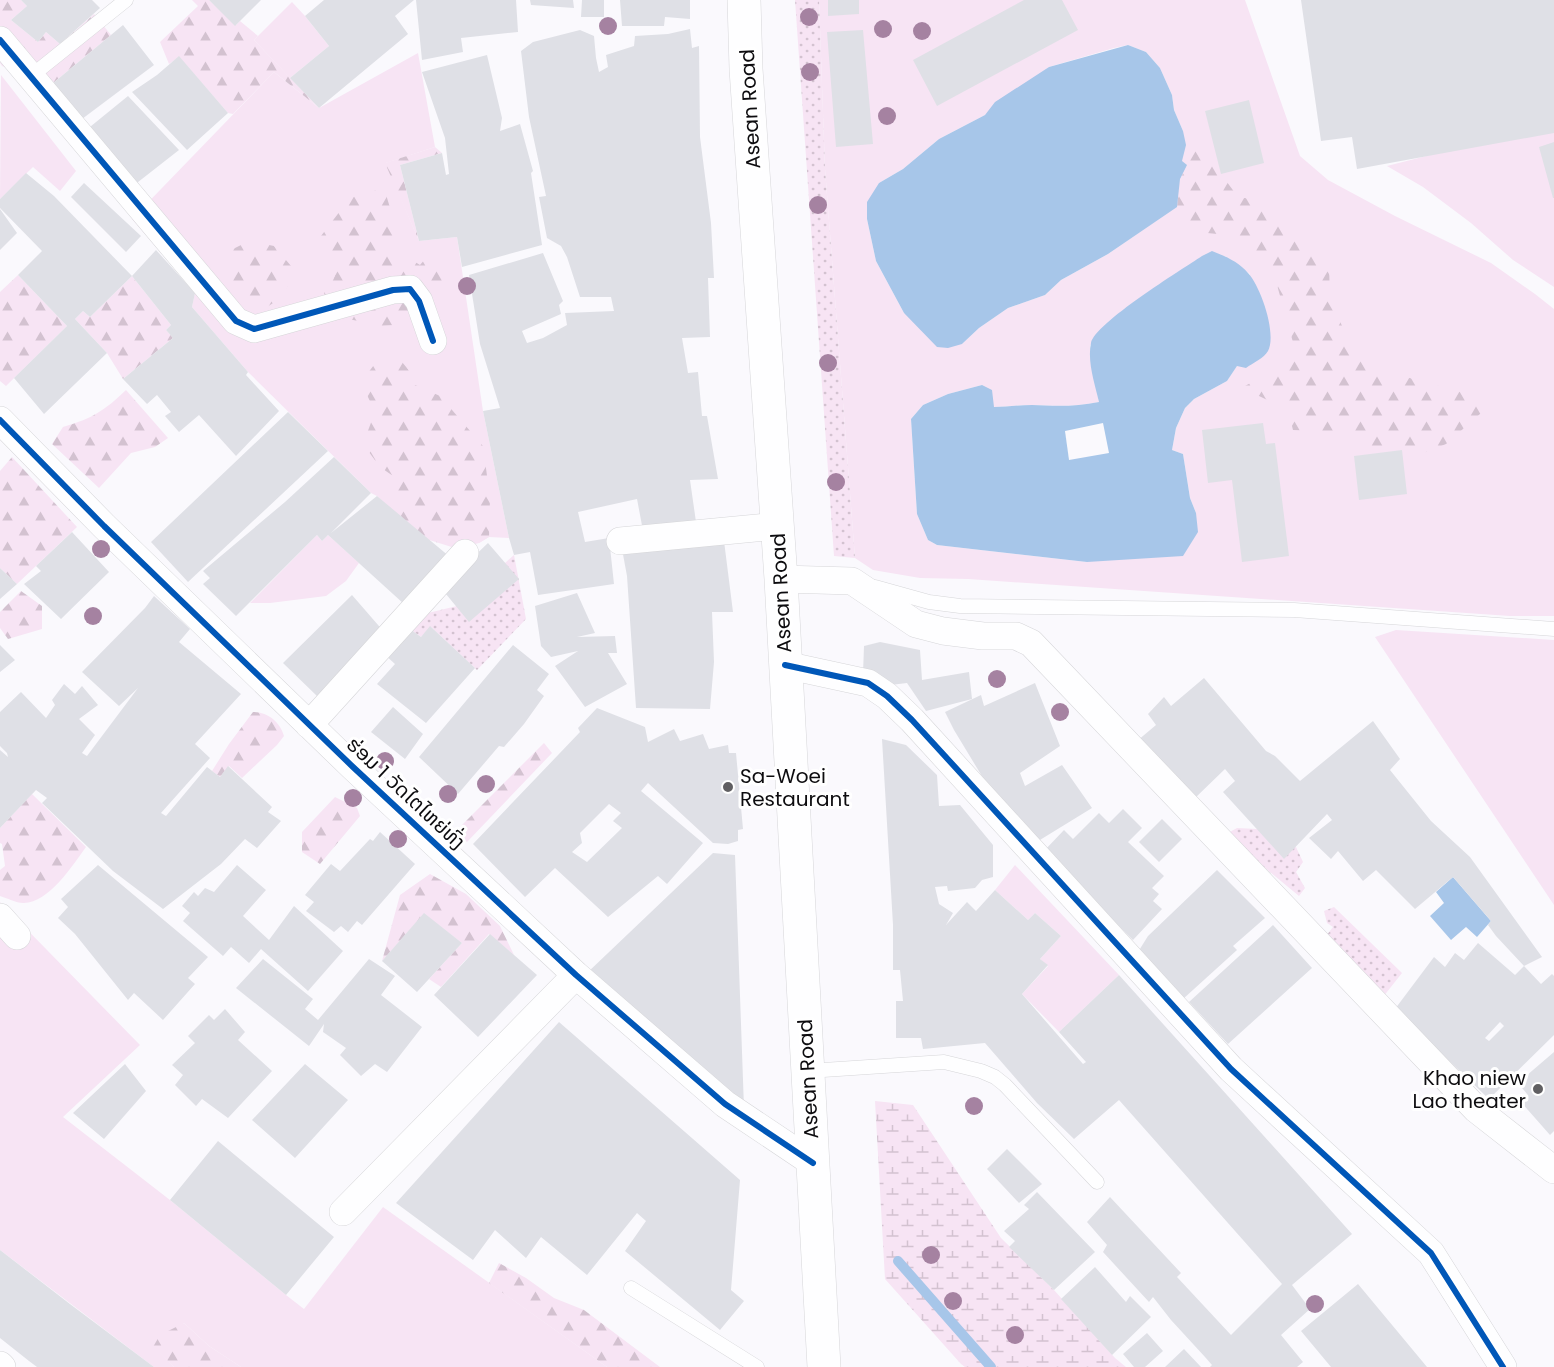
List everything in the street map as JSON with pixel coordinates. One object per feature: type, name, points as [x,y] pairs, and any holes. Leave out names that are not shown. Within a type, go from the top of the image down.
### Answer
[{"type":"main road","name":"Asean Road","points":[[744,0],[746,69],[781,579],[824,1367]]},
{"type":"street","points":[[0,40],[236,321],[254,329],[393,290],[410,289],[419,301],[433,341]]},
{"type":"street","name":"ຮ່ອມ 1 ວັດໄຕໄຫຍ່ທົ່ງ","points":[[0,420],[104,526],[309,725],[576,975],[724,1104],[813,1163]]},
{"type":"street","points":[[620,542],[777,526]]},
{"type":"street","points":[[309,725],[465,553]]},
{"type":"street","points":[[781,579],[852,581],[916,624],[943,631],[983,636],[1016,636],[1031,643],[1476,1109],[1554,1170]]},
{"type":"street","points":[[786,665],[868,683],[887,696],[912,720],[1231,1069],[1431,1253],[1503,1367]]},
{"type":"street","points":[[343,1212],[576,975]]},
{"type":"lane","points":[[30,77],[126,0]]},
{"type":"lane","points":[[852,581],[929,602],[960,606],[1294,610],[1554,629]]},
{"type":"lane","points":[[808,1071],[944,1062],[981,1071],[995,1077],[1005,1085],[1097,1182]]},
{"type":"lane","points":[[631,1288],[757,1367]]},
{"type":"green space","points":[[0,0],[21,0],[27,6],[11,20],[38,42],[46,32],[60,44],[94,14],[111,35],[52,84],[45,82],[2,66],[0,63]]},
{"type":"green space","points":[[192,0],[209,0],[236,25],[240,21],[258,36],[254,40],[319,108],[274,72],[233,114],[228,113],[179,57],[169,64],[160,42],[198,6]]},
{"type":"green space","points":[[795,0],[819,0],[825,169],[855,558],[834,556]]},
{"type":"green space","points":[[819,0],[1245,0],[1300,156],[1328,180],[1491,263],[1554,309],[1554,616],[1510,616],[968,579],[920,578],[873,570],[855,558],[825,169]],"holes":[[[1128,45],[1146,52],[1160,68],[1172,95],[1174,110],[1183,131],[1176,207],[1108,254],[1061,280],[1045,295],[1008,308],[979,328],[962,344],[904,313],[876,261],[867,219],[879,183],[903,169],[939,139],[985,115],[1049,67]],[[1225,256],[1250,274],[1237,366],[1227,381],[1194,399],[1185,408],[1176,428],[1172,450],[1183,454],[1190,498],[1196,513],[1087,562],[937,545],[928,540],[917,514],[911,419],[923,405],[948,394],[982,385],[993,407],[1058,406],[1099,402],[1090,345]]]},
{"type":"green space","points":[[292,2],[329,46],[290,78],[254,40]]},
{"type":"green space","points":[[418,53],[435,147],[386,163],[419,241],[457,237],[483,411],[509,538],[489,537],[479,543],[423,538],[371,493],[248,372],[192,307],[195,292],[132,219],[274,72],[319,108]]},
{"type":"green space","points":[[1,75],[76,171],[60,191],[33,167],[0,199]]},
{"type":"green space","points":[[1554,132],[1554,287],[1513,260],[1471,223],[1423,187],[1387,166],[1489,140]]},
{"type":"green space","points":[[1186,145],[1215,149],[1221,174],[1238,197],[1264,201],[1329,265],[1330,300],[1350,343],[1384,371],[1479,397],[1489,406],[1446,444],[1404,461],[1402,450],[1379,453],[1359,434],[1293,430],[1288,410],[1259,396],[1245,386],[1274,370],[1296,353],[1277,285],[1238,236],[1197,232],[1177,207],[1180,179],[1187,166],[1182,161]]},
{"type":"green space","points":[[435,147],[442,153],[400,165],[419,241],[385,163]]},
{"type":"green space","points":[[384,188],[398,234],[388,245],[420,265],[431,252],[447,266],[441,283],[406,324],[382,326],[334,316],[324,293],[334,277],[336,264],[321,236],[350,198]]},
{"type":"green space","points":[[249,241],[274,246],[297,273],[278,300],[262,310],[233,299],[227,252]]},
{"type":"green space","points":[[18,275],[67,326],[6,386],[0,381],[0,292]]},
{"type":"green space","points":[[132,276],[171,325],[166,330],[173,338],[123,379],[107,353],[75,319],[83,311],[90,317]]},
{"type":"green space","points":[[377,361],[402,362],[411,373],[413,384],[440,396],[483,446],[490,498],[489,537],[479,543],[458,549],[423,538],[403,519],[392,503],[399,480],[380,467],[363,444],[375,412],[361,382]]},
{"type":"green space","points":[[126,390],[168,438],[155,447],[131,453],[99,488],[52,444],[63,427],[98,413]]},
{"type":"green space","points":[[12,457],[77,527],[17,584],[0,568],[0,471]]},
{"type":"green space","points":[[317,535],[322,541],[328,535],[359,563],[346,581],[326,596],[270,603],[250,603]]},
{"type":"green space","points":[[514,555],[526,619],[477,670],[431,627],[421,637],[410,629],[428,613],[457,606]]},
{"type":"green space","points":[[21,591],[42,606],[42,629],[8,639],[0,628],[0,612]]},
{"type":"green space","points":[[1396,630],[1554,640],[1554,905],[1375,637]]},
{"type":"green space","points":[[253,712],[273,719],[280,726],[284,736],[242,778],[229,766],[220,777],[212,771]]},
{"type":"green space","points":[[544,743],[552,753],[467,842],[456,831]]},
{"type":"green space","points":[[32,794],[86,847],[67,873],[42,897],[32,902],[20,903],[0,896],[0,870],[5,866],[0,843],[0,828]]},
{"type":"green space","points":[[335,797],[357,808],[360,816],[320,864],[302,852],[302,832]]},
{"type":"green space","points":[[1237,828],[1257,829],[1296,847],[1303,862],[1296,872],[1305,888],[1299,896],[1229,838],[1228,833]]},
{"type":"green space","points":[[1015,865],[1119,975],[1059,1032],[1022,994],[1048,966],[1040,959],[1061,936],[1035,913],[1028,920],[995,890]]},
{"type":"green space","points":[[430,874],[466,894],[500,926],[514,955],[489,934],[441,987],[429,979],[462,943],[424,914],[382,961],[400,895]]},
{"type":"green space","points":[[0,902],[140,1045],[63,1117],[304,1309],[383,1207],[607,1367],[241,1367],[209,1346],[184,1323],[154,1347],[174,1367],[154,1367],[0,1250]]},
{"type":"green space","points":[[1334,907],[1402,973],[1383,997],[1323,940],[1333,927],[1327,923],[1324,911]]},
{"type":"green space","points":[[875,1101],[913,1105],[1001,1238],[1054,1290],[1115,1358],[1126,1367],[965,1367],[961,1364],[885,1279]]},
{"type":"green space","points":[[499,1263],[526,1278],[554,1298],[584,1310],[660,1367],[607,1367],[489,1283]]},
{"type":"green space","points":[[184,1323],[209,1346],[241,1367],[174,1367],[153,1347],[160,1335]]},
{"type":"water","points":[[1128,45],[1146,52],[1160,68],[1172,95],[1174,110],[1183,131],[1186,145],[1182,161],[1187,165],[1180,179],[1177,207],[1108,254],[1061,280],[1045,295],[1008,308],[979,328],[962,344],[948,348],[937,347],[904,313],[876,261],[867,219],[867,202],[879,183],[903,169],[939,139],[985,115],[995,102],[1049,67]]},
{"type":"water","points":[[1212,251],[1236,263],[1253,280],[1266,311],[1270,343],[1268,351],[1261,358],[1246,368],[1237,366],[1227,381],[1194,399],[1185,408],[1176,428],[1172,450],[1183,454],[1198,532],[1183,556],[1087,562],[937,545],[928,540],[917,514],[911,419],[923,405],[948,394],[982,385],[992,390],[994,407],[1057,406],[1099,402],[1090,358],[1091,343],[1096,334],[1140,297]]},
{"type":"water","points":[[1453,877],[1491,921],[1477,937],[1466,927],[1451,940],[1430,916],[1444,903],[1436,892]]},
{"type":"pier","points":[[1103,423],[1109,453],[1069,460],[1065,431]]},
{"type":"building","points":[[21,0],[92,0],[100,8],[60,44],[46,32],[38,42],[11,20],[27,6]]},
{"type":"building","points":[[209,0],[261,0],[235,26]]},
{"type":"building","points":[[324,0],[414,0],[395,16],[408,34],[319,108],[290,78],[329,46],[305,16]]},
{"type":"building","points":[[416,0],[516,0],[518,32],[461,38],[463,52],[422,60]]},
{"type":"building","points":[[530,0],[573,0],[574,8],[531,5]]},
{"type":"building","points":[[582,0],[604,0],[604,17],[581,17]]},
{"type":"building","points":[[620,0],[690,0],[690,19],[665,17],[664,26],[622,26]]},
{"type":"building","points":[[828,0],[859,0],[859,14],[828,16]]},
{"type":"building","points":[[1024,0],[1062,0],[1078,30],[937,106],[913,60]]},
{"type":"building","points":[[1301,0],[1554,0],[1554,133],[1357,169],[1352,137],[1321,141]]},
{"type":"building","points":[[123,25],[154,65],[82,119],[52,84]]},
{"type":"building","points":[[690,29],[692,48],[699,46],[700,137],[711,223],[714,278],[708,278],[710,337],[682,338],[688,373],[698,372],[702,416],[707,416],[718,479],[690,480],[697,529],[644,536],[637,499],[578,512],[585,542],[609,538],[614,584],[538,595],[530,552],[514,555],[509,538],[483,411],[500,408],[480,344],[469,275],[543,253],[563,301],[559,305],[561,314],[522,331],[527,343],[543,338],[567,325],[565,313],[614,311],[611,297],[580,297],[561,246],[547,238],[539,197],[546,196],[529,117],[521,51],[533,42],[580,30],[594,36],[599,72],[608,67],[606,55],[634,46],[635,36],[668,34]]},
{"type":"building","points":[[863,30],[873,144],[836,147],[827,32]]},
{"type":"building","points":[[487,55],[502,118],[500,131],[520,124],[533,171],[531,173],[542,245],[462,267],[457,237],[419,241],[400,165],[442,153],[446,175],[449,174],[445,138],[422,72]]},
{"type":"building","points":[[179,56],[228,113],[187,150],[132,92]]},
{"type":"building","points":[[128,96],[179,150],[133,186],[85,131]]},
{"type":"building","points":[[1249,100],[1264,163],[1221,174],[1205,111]]},
{"type":"building","points":[[1554,142],[1554,198],[1553,198],[1539,147]]},
{"type":"building","points":[[26,173],[54,196],[132,276],[90,317],[83,311],[75,319],[107,353],[44,414],[14,378],[67,326],[18,275],[42,251],[0,208],[0,199]]},
{"type":"building","points":[[84,183],[141,236],[126,252],[71,197]]},
{"type":"building","points":[[0,209],[17,233],[0,250]]},
{"type":"building","points":[[156,250],[195,293],[192,307],[248,372],[246,375],[279,411],[236,456],[199,415],[179,432],[165,416],[171,412],[157,395],[147,404],[123,379],[173,338],[166,330],[171,325],[132,276]]},
{"type":"building","points":[[288,412],[328,451],[188,582],[151,542]]},
{"type":"building","points":[[1263,423],[1266,444],[1275,443],[1289,556],[1242,562],[1232,480],[1208,483],[1202,430]]},
{"type":"building","points":[[1402,450],[1407,494],[1359,500],[1354,456]]},
{"type":"building","points":[[334,457],[371,493],[331,533],[377,496],[450,557],[404,604],[328,535],[322,541],[317,535],[236,616],[203,584],[210,578],[203,571]]},
{"type":"building","points":[[72,532],[109,572],[61,619],[24,584],[41,571],[36,566]]},
{"type":"building","points":[[723,533],[733,612],[712,612],[714,662],[710,709],[636,708],[627,576],[622,549]]},
{"type":"building","points":[[488,543],[519,579],[469,622],[441,588]]},
{"type":"building","points":[[0,568],[17,584],[0,599]]},
{"type":"building","points":[[577,593],[595,633],[577,637],[615,636],[617,653],[608,653],[627,684],[585,707],[555,666],[578,651],[551,657],[541,646],[535,606]]},
{"type":"building","points":[[352,595],[385,633],[318,697],[283,663]]},
{"type":"building","points":[[154,596],[190,629],[179,642],[241,694],[195,744],[210,758],[161,813],[166,816],[207,767],[220,777],[228,766],[272,807],[268,812],[281,821],[257,848],[245,839],[221,864],[163,909],[113,871],[42,803],[47,798],[36,790],[0,828],[0,750],[8,757],[0,746],[0,712],[21,692],[46,718],[55,705],[52,700],[64,684],[75,694],[82,686],[98,705],[79,719],[95,735],[82,753],[87,756],[138,688],[119,706],[82,672]]},
{"type":"building","points":[[430,626],[475,668],[426,723],[377,684],[395,664],[384,654],[410,629],[421,637]]},
{"type":"building","points":[[880,642],[920,650],[922,680],[969,672],[972,699],[926,711],[907,683],[882,686],[863,674],[864,646]]},
{"type":"building","points":[[0,645],[15,660],[0,672]]},
{"type":"building","points":[[513,645],[549,674],[537,690],[544,696],[504,747],[499,746],[458,794],[419,757]]},
{"type":"building","points":[[1204,678],[1266,751],[1275,756],[1300,781],[1373,721],[1400,759],[1390,770],[1431,821],[1470,857],[1542,957],[1524,966],[1496,936],[1488,925],[1491,921],[1453,877],[1415,909],[1376,870],[1363,881],[1338,851],[1331,859],[1309,838],[1332,820],[1327,814],[1284,859],[1223,792],[1235,781],[1225,769],[1194,799],[1137,741],[1156,725],[1148,714],[1164,697],[1171,706]]},
{"type":"building","points":[[1035,683],[1060,746],[1020,773],[1025,786],[1062,765],[1092,808],[1035,843],[997,801],[945,712],[981,695],[984,706]]},
{"type":"building","points":[[393,707],[423,734],[405,759],[371,732]]},
{"type":"building","points":[[597,708],[645,727],[648,742],[674,729],[680,741],[703,734],[709,749],[728,745],[729,753],[736,753],[743,829],[738,830],[738,841],[728,844],[713,843],[648,783],[641,791],[703,843],[667,884],[658,876],[608,917],[555,868],[525,897],[473,844],[580,732],[578,728]],"holes":[[[609,804],[621,813],[613,821],[622,828],[587,862],[572,852],[582,843],[580,833]]]},
{"type":"building","points":[[882,739],[906,745],[937,775],[939,806],[960,805],[993,845],[993,877],[982,880],[975,888],[948,891],[947,886],[935,887],[939,904],[953,913],[946,925],[967,902],[976,911],[995,890],[1028,920],[1035,913],[1061,936],[1040,959],[1048,965],[1022,994],[1083,1064],[1086,1062],[1059,1032],[1119,975],[1352,1234],[1292,1285],[1310,1309],[1281,1335],[1303,1362],[1297,1367],[1210,1367],[1212,1365],[1153,1297],[1149,1302],[1103,1252],[1107,1245],[1087,1222],[1110,1197],[1181,1273],[1177,1277],[1231,1335],[1282,1284],[1119,1100],[1074,1139],[1037,1103],[985,1043],[923,1049],[921,1038],[896,1038],[896,1001],[903,1001],[900,970],[893,970],[893,925]]},
{"type":"building","points":[[1123,809],[1142,828],[1128,842],[1164,876],[1152,888],[1159,894],[1153,901],[1162,909],[1133,940],[1043,852],[1064,830],[1073,839],[1099,813],[1109,823]]},
{"type":"building","points":[[1162,819],[1182,839],[1159,862],[1139,842]]},
{"type":"building","points":[[380,832],[415,864],[362,925],[357,921],[348,932],[341,926],[334,932],[306,911],[314,902],[305,895],[331,864],[340,871],[370,839],[373,841]]},
{"type":"building","points":[[713,853],[735,855],[744,1108],[587,973]]},
{"type":"building","points":[[98,865],[208,957],[188,978],[195,984],[163,1020],[134,993],[128,1000],[75,934],[58,918],[68,907],[61,899]]},
{"type":"building","points":[[237,865],[266,890],[243,916],[269,940],[294,906],[343,951],[308,991],[261,949],[249,963],[231,947],[223,956],[183,921],[190,913],[182,906],[194,892],[198,896],[205,888],[214,892]]},
{"type":"building","points":[[1217,870],[1265,918],[1233,946],[1237,950],[1183,999],[1138,952],[1148,936]]},
{"type":"building","points":[[424,913],[462,943],[417,992],[382,961]]},
{"type":"building","points":[[1273,925],[1312,968],[1228,1044],[1189,1002]]},
{"type":"building","points":[[490,934],[537,975],[478,1037],[434,995]]},
{"type":"building","points":[[1478,943],[1515,975],[1524,966],[1541,984],[1552,974],[1554,976],[1554,1035],[1489,1099],[1395,1009],[1434,957],[1445,967],[1455,953],[1464,960]],"holes":[[[1500,1022],[1504,1026],[1489,1041],[1485,1038]]]},
{"type":"building","points":[[263,959],[313,999],[305,1009],[318,1020],[369,959],[395,976],[381,995],[422,1027],[387,1072],[375,1064],[361,1076],[340,1055],[346,1048],[323,1032],[324,1024],[309,1046],[236,988]]},
{"type":"building","points":[[225,1009],[245,1032],[238,1040],[272,1071],[228,1118],[202,1099],[196,1106],[175,1085],[183,1075],[172,1065],[195,1043],[188,1036],[209,1015],[214,1020]]},
{"type":"building","points":[[559,1022],[740,1180],[731,1290],[744,1301],[720,1330],[625,1251],[646,1221],[637,1213],[587,1275],[541,1237],[526,1258],[495,1230],[473,1260],[396,1203]]},
{"type":"building","name":"Khao niew Lao theater","points":[[1554,1052],[1554,1131],[1550,1135],[1520,1101],[1527,1094],[1518,1083]]},
{"type":"building","points":[[125,1064],[146,1091],[104,1139],[73,1113]]},
{"type":"building","points":[[305,1064],[348,1100],[295,1158],[252,1120]]},
{"type":"building","points":[[218,1141],[334,1237],[286,1295],[170,1200]]},
{"type":"building","points":[[1007,1149],[1042,1184],[1019,1203],[987,1169]]},
{"type":"building","points":[[1037,1192],[1095,1252],[1054,1290],[1009,1247],[1015,1241],[1004,1231],[1029,1209],[1024,1205]]},
{"type":"building","points":[[0,1250],[154,1367],[37,1367],[29,1361],[0,1338]]},
{"type":"building","points":[[1095,1267],[1126,1302],[1130,1296],[1151,1317],[1112,1355],[1061,1299]]},
{"type":"building","points":[[1358,1284],[1427,1367],[1331,1367],[1301,1331]]},
{"type":"building","points":[[1147,1333],[1163,1351],[1145,1367],[1134,1367],[1123,1354]]},
{"type":"building","points":[[1184,1349],[1201,1367],[1165,1367]]},
{"type":"waterway","points":[[898,1261],[991,1367]]},
{"type":"cycle path","points":[[0,40],[236,321],[254,329],[393,290],[410,289],[419,301],[433,341]]},
{"type":"cycle path","points":[[0,420],[104,526],[353,767],[576,975],[725,1104],[813,1163]]},
{"type":"cycle path","points":[[785,665],[868,683],[887,696],[912,720],[1231,1069],[1431,1253],[1503,1367]]},
{"type":"place","name":"Sa-Woei Restaurant","points":[[728,787]]},
{"type":"place","name":"Khao niew Lao theater","points":[[1538,1089]]}]
